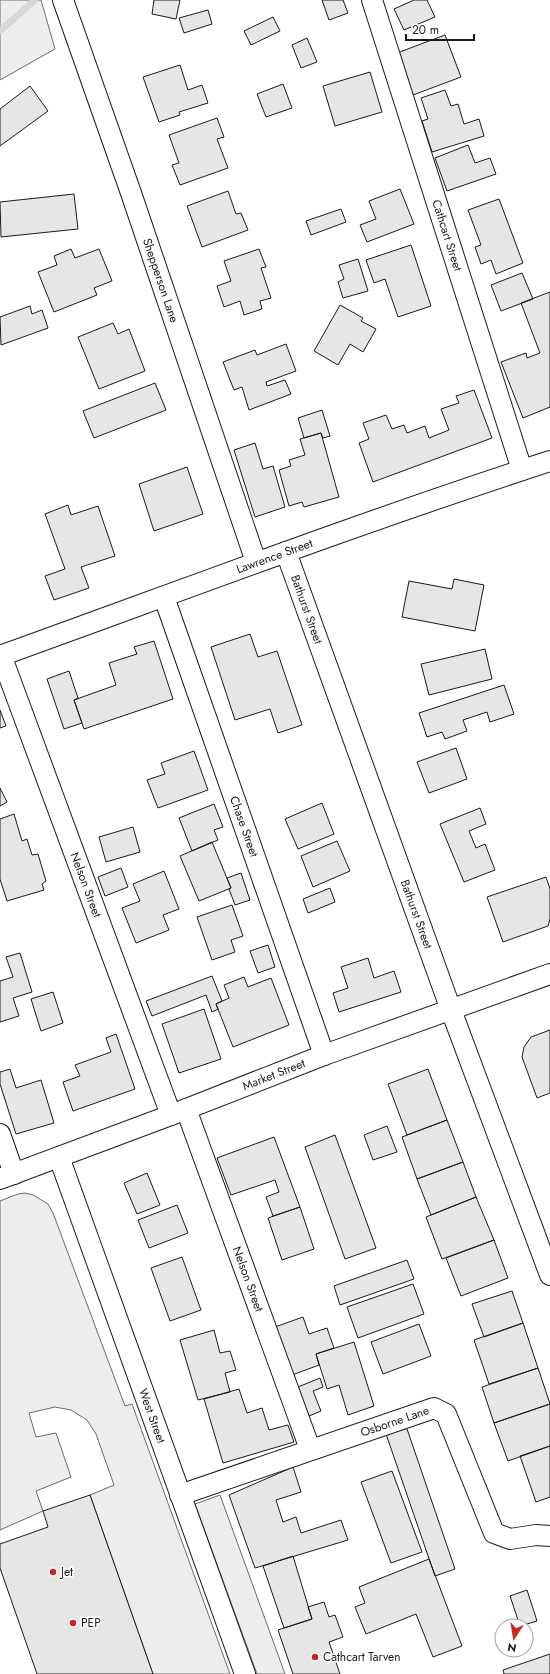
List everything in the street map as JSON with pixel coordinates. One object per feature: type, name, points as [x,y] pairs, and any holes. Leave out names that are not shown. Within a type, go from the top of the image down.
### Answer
[{"type":"street","name":"Shepperson Lane","points":[[63,0],[131,193],[256,562]]},
{"type":"street","name":"Cathcart Street","points":[[372,0],[522,470]]},
{"type":"street","name":"Lawrence Street","points":[[1,655],[164,597],[256,562],[550,461]]},
{"type":"street","name":"Bathurst Street","points":[[286,552],[550,1275]]},
{"type":"street","name":"Chase Street","points":[[164,597],[324,1055]]},
{"type":"street","name":"Nelson Street","points":[[1,655],[310,1449]]},
{"type":"street","name":"Market Street","points":[[7,1176],[324,1055],[550,974]]},
{"type":"street","points":[[0,1134],[7,1176]]},
{"type":"street","name":"West Street","points":[[59,1157],[245,1674]]},
{"type":"street","name":"Osborne Lane","points":[[180,1495],[310,1449],[434,1408],[446,1414],[494,1533],[510,1539],[545,1531]]},
{"type":"shaded area","points":[[0,0],[41,0],[55,49],[0,80]]},
{"type":"shaded area","points":[[25,1193],[33,1195],[48,1204],[53,1213],[125,1406],[132,1404],[230,1674],[153,1674],[90,1495],[114,1485],[96,1434],[87,1420],[71,1410],[55,1407],[29,1413],[36,1437],[56,1433],[71,1477],[36,1491],[43,1511],[0,1530],[0,1201]]},
{"type":"shaded area","points":[[220,1495],[285,1674],[257,1674],[195,1504]]},
{"type":"building","points":[[154,0],[180,0],[176,19],[152,14]]},
{"type":"building","points":[[322,0],[343,0],[348,13],[329,20]]},
{"type":"building","points":[[414,0],[427,0],[435,17],[404,30],[394,9]]},
{"type":"building","points":[[208,10],[212,24],[184,33],[179,18]]},
{"type":"building","points":[[273,17],[280,31],[251,45],[244,31]]},
{"type":"building","points":[[445,35],[461,77],[413,95],[397,53]]},
{"type":"building","points":[[307,38],[317,62],[301,68],[292,45]]},
{"type":"building","points":[[180,65],[188,90],[202,85],[208,103],[179,112],[180,115],[159,122],[143,77]]},
{"type":"building","points":[[370,72],[382,112],[335,126],[323,86]]},
{"type":"building","points":[[283,84],[292,108],[266,117],[257,94]]},
{"type":"building","points":[[30,86],[48,111],[0,146],[0,109]]},
{"type":"building","points":[[445,90],[451,106],[458,104],[464,124],[479,119],[484,136],[432,152],[422,121],[428,119],[421,98]]},
{"type":"building","points":[[217,118],[224,137],[217,139],[228,168],[180,185],[172,165],[179,163],[169,135]]},
{"type":"building","points":[[468,145],[475,163],[490,158],[496,174],[447,191],[435,158]]},
{"type":"building","points":[[400,189],[414,224],[367,242],[360,225],[376,219],[369,201]]},
{"type":"building","points":[[228,191],[236,214],[241,213],[248,230],[202,247],[187,206]]},
{"type":"building","points":[[74,194],[78,229],[1,237],[0,202]]},
{"type":"building","points":[[499,199],[523,263],[496,274],[491,260],[481,264],[475,247],[481,245],[468,210]]},
{"type":"building","points":[[341,209],[346,222],[311,235],[306,221]]},
{"type":"building","points":[[411,245],[431,306],[398,317],[385,279],[374,283],[366,260]]},
{"type":"building","points":[[71,249],[75,258],[99,249],[112,281],[94,288],[97,295],[54,312],[38,272],[57,265],[54,256]]},
{"type":"building","points":[[259,249],[266,267],[261,268],[271,298],[260,301],[262,309],[244,315],[240,301],[224,307],[217,286],[231,281],[224,261]]},
{"type":"building","points":[[358,259],[368,291],[343,298],[338,282],[344,279],[339,265]]},
{"type":"building","points":[[522,273],[533,299],[501,311],[491,285]]},
{"type":"building","points":[[550,292],[550,407],[523,418],[501,362],[526,353],[527,358],[540,353],[521,303]]},
{"type":"building","points":[[340,305],[363,318],[361,321],[376,329],[363,352],[350,344],[338,365],[314,351]]},
{"type":"building","points":[[30,306],[32,314],[42,310],[48,328],[1,345],[0,317]]},
{"type":"building","points":[[113,323],[118,334],[129,329],[145,371],[99,389],[78,337]]},
{"type":"building","points":[[286,344],[296,371],[266,382],[267,386],[285,380],[291,394],[249,410],[242,387],[234,390],[223,362],[255,350],[257,355]]},
{"type":"building","points":[[155,383],[166,410],[94,438],[83,411]]},
{"type":"building","points":[[474,390],[492,438],[373,482],[359,443],[369,439],[363,423],[386,415],[392,429],[404,425],[407,433],[425,426],[429,438],[449,430],[441,409],[459,403],[456,396]]},
{"type":"building","points":[[322,410],[330,436],[323,438],[321,433],[304,438],[298,418]]},
{"type":"building","points":[[321,433],[339,497],[304,507],[302,502],[289,506],[279,470],[291,466],[289,460],[305,455],[300,439]]},
{"type":"building","points":[[255,443],[263,469],[273,466],[285,507],[255,517],[234,450]]},
{"type":"building","points":[[187,467],[203,514],[154,531],[139,484]]},
{"type":"building","points":[[68,505],[71,515],[98,506],[115,556],[81,567],[89,588],[54,600],[45,576],[65,569],[45,514]]},
{"type":"building","points":[[454,579],[484,585],[475,631],[402,617],[409,581],[452,589]]},
{"type":"building","points":[[250,634],[258,657],[277,651],[302,725],[278,733],[270,709],[235,720],[211,647]]},
{"type":"building","points":[[154,641],[173,699],[84,729],[74,700],[116,685],[109,663],[137,654],[134,647]]},
{"type":"building","points":[[485,649],[492,679],[429,695],[421,664]]},
{"type":"building","points":[[69,671],[78,698],[74,700],[82,723],[64,729],[47,679]]},
{"type":"building","points":[[504,685],[514,714],[490,722],[487,712],[463,720],[467,731],[445,739],[442,732],[427,737],[419,713]]},
{"type":"building","points":[[0,710],[6,726],[0,728]]},
{"type":"building","points":[[456,748],[467,779],[429,793],[417,762]]},
{"type":"building","points":[[194,751],[208,790],[158,808],[147,780],[165,774],[161,763]]},
{"type":"building","points":[[0,788],[7,802],[0,806]]},
{"type":"building","points":[[322,803],[334,834],[298,849],[285,819]]},
{"type":"building","points":[[214,804],[223,827],[214,830],[218,840],[192,851],[179,818]]},
{"type":"building","points":[[480,808],[486,824],[469,831],[476,848],[485,844],[495,870],[464,882],[440,824]]},
{"type":"building","points":[[14,814],[22,841],[27,839],[32,855],[38,854],[46,881],[42,884],[44,890],[7,901],[0,879],[0,819]]},
{"type":"building","points":[[133,827],[140,852],[106,862],[99,837]]},
{"type":"building","points":[[337,841],[350,871],[313,887],[301,856]]},
{"type":"building","points":[[212,842],[231,888],[199,901],[180,856]]},
{"type":"building","points":[[121,868],[128,887],[105,896],[98,877]]},
{"type":"building","points":[[164,871],[179,909],[163,915],[169,930],[136,943],[122,908],[140,901],[133,884]]},
{"type":"building","points":[[241,873],[250,900],[235,905],[229,889],[231,888],[227,878]]},
{"type":"building","points":[[546,877],[550,889],[550,919],[548,926],[503,942],[487,897]]},
{"type":"building","points":[[330,888],[335,902],[308,913],[303,899]]},
{"type":"building","points":[[232,905],[243,936],[231,940],[235,952],[212,960],[197,917]]},
{"type":"building","points":[[268,945],[275,967],[258,973],[250,951]]},
{"type":"building","points":[[20,953],[32,992],[13,998],[19,1016],[0,1022],[0,981],[13,977],[6,957]]},
{"type":"building","points":[[368,958],[374,978],[394,971],[401,992],[339,1012],[333,993],[348,988],[341,967]]},
{"type":"building","points":[[212,976],[222,1001],[216,1004],[218,1009],[212,1012],[206,995],[152,1016],[146,1001]]},
{"type":"building","points":[[244,977],[248,987],[271,978],[289,1025],[233,1047],[216,1004],[229,998],[224,985]]},
{"type":"building","points":[[53,992],[63,1023],[41,1031],[31,999]]},
{"type":"building","points":[[204,1009],[221,1059],[179,1073],[162,1024]]},
{"type":"building","points":[[550,1030],[550,1093],[537,1098],[522,1057],[524,1047],[531,1037]]},
{"type":"building","points":[[116,1034],[135,1089],[73,1111],[63,1082],[80,1076],[75,1065],[111,1052],[106,1038]]},
{"type":"building","points":[[10,1069],[16,1088],[41,1080],[54,1123],[16,1134],[0,1084],[0,1072]]},
{"type":"building","points":[[428,1069],[447,1120],[407,1135],[388,1084]]},
{"type":"building","points":[[447,1120],[463,1162],[417,1179],[402,1137]]},
{"type":"building","points":[[387,1126],[397,1152],[373,1160],[364,1135]]},
{"type":"building","points":[[335,1135],[376,1248],[345,1259],[305,1147]]},
{"type":"building","points":[[274,1137],[300,1207],[273,1216],[266,1197],[279,1192],[275,1180],[231,1195],[217,1158]]},
{"type":"building","points":[[463,1162],[476,1197],[431,1215],[417,1179]]},
{"type":"building","points":[[147,1173],[160,1205],[137,1214],[124,1183]]},
{"type":"building","points":[[476,1197],[494,1240],[442,1259],[426,1217]]},
{"type":"building","points":[[177,1205],[188,1233],[149,1248],[138,1220]]},
{"type":"building","points":[[300,1207],[314,1249],[282,1260],[268,1218]]},
{"type":"building","points":[[494,1240],[508,1278],[461,1296],[446,1258]]},
{"type":"building","points":[[182,1257],[201,1310],[170,1321],[151,1268]]},
{"type":"building","points":[[407,1260],[414,1279],[340,1305],[334,1286]]},
{"type":"building","points":[[413,1284],[424,1314],[358,1338],[347,1307]]},
{"type":"building","points":[[512,1291],[523,1323],[484,1337],[472,1304]]},
{"type":"building","points":[[303,1317],[309,1334],[327,1328],[334,1348],[316,1354],[319,1365],[292,1375],[275,1327]]},
{"type":"building","points":[[523,1323],[538,1368],[489,1384],[474,1340]]},
{"type":"building","points":[[419,1324],[431,1356],[383,1374],[371,1342]]},
{"type":"building","points":[[214,1330],[220,1353],[230,1351],[236,1370],[225,1373],[230,1392],[198,1400],[180,1340]]},
{"type":"building","points":[[354,1342],[374,1406],[348,1415],[339,1385],[327,1389],[316,1354]]},
{"type":"building","points":[[538,1368],[550,1404],[494,1423],[482,1387]]},
{"type":"building","points":[[320,1378],[323,1387],[313,1391],[321,1411],[309,1416],[298,1387]]},
{"type":"building","points":[[239,1389],[247,1413],[262,1408],[269,1430],[288,1425],[294,1442],[223,1463],[204,1399]]},
{"type":"building","points":[[550,1404],[550,1446],[508,1461],[494,1423]]},
{"type":"building","points":[[406,1426],[455,1569],[435,1576],[386,1434]]},
{"type":"building","points":[[550,1446],[550,1497],[536,1502],[520,1456]]},
{"type":"building","points":[[293,1467],[301,1492],[276,1500],[283,1522],[296,1517],[301,1533],[341,1520],[348,1540],[255,1568],[229,1495]]},
{"type":"building","points":[[392,1471],[422,1552],[391,1563],[361,1482]]},
{"type":"building","points":[[90,1495],[153,1674],[37,1674],[0,1568],[0,1544],[48,1527],[43,1511]]},
{"type":"building","points":[[293,1556],[312,1619],[284,1628],[263,1566]]},
{"type":"building","points":[[429,1559],[462,1646],[433,1657],[416,1614],[366,1634],[355,1607],[365,1603],[359,1587]]},
{"type":"building","points":[[527,1590],[537,1621],[534,1622],[534,1618],[517,1618],[510,1596]]},
{"type":"building","points":[[324,1602],[329,1617],[335,1615],[343,1637],[329,1642],[340,1674],[293,1674],[278,1630],[312,1619],[308,1607]]},
{"type":"building","points":[[550,1654],[550,1674],[504,1674],[503,1670]]},
{"type":"waterway","points":[[0,31],[35,0]]},
{"type":"place","name":"Jet","points":[[53,1572]]},
{"type":"place","name":"PEP","points":[[73,1623]]},
{"type":"place","name":"Cathcart Tarven","points":[[315,1657]]}]
